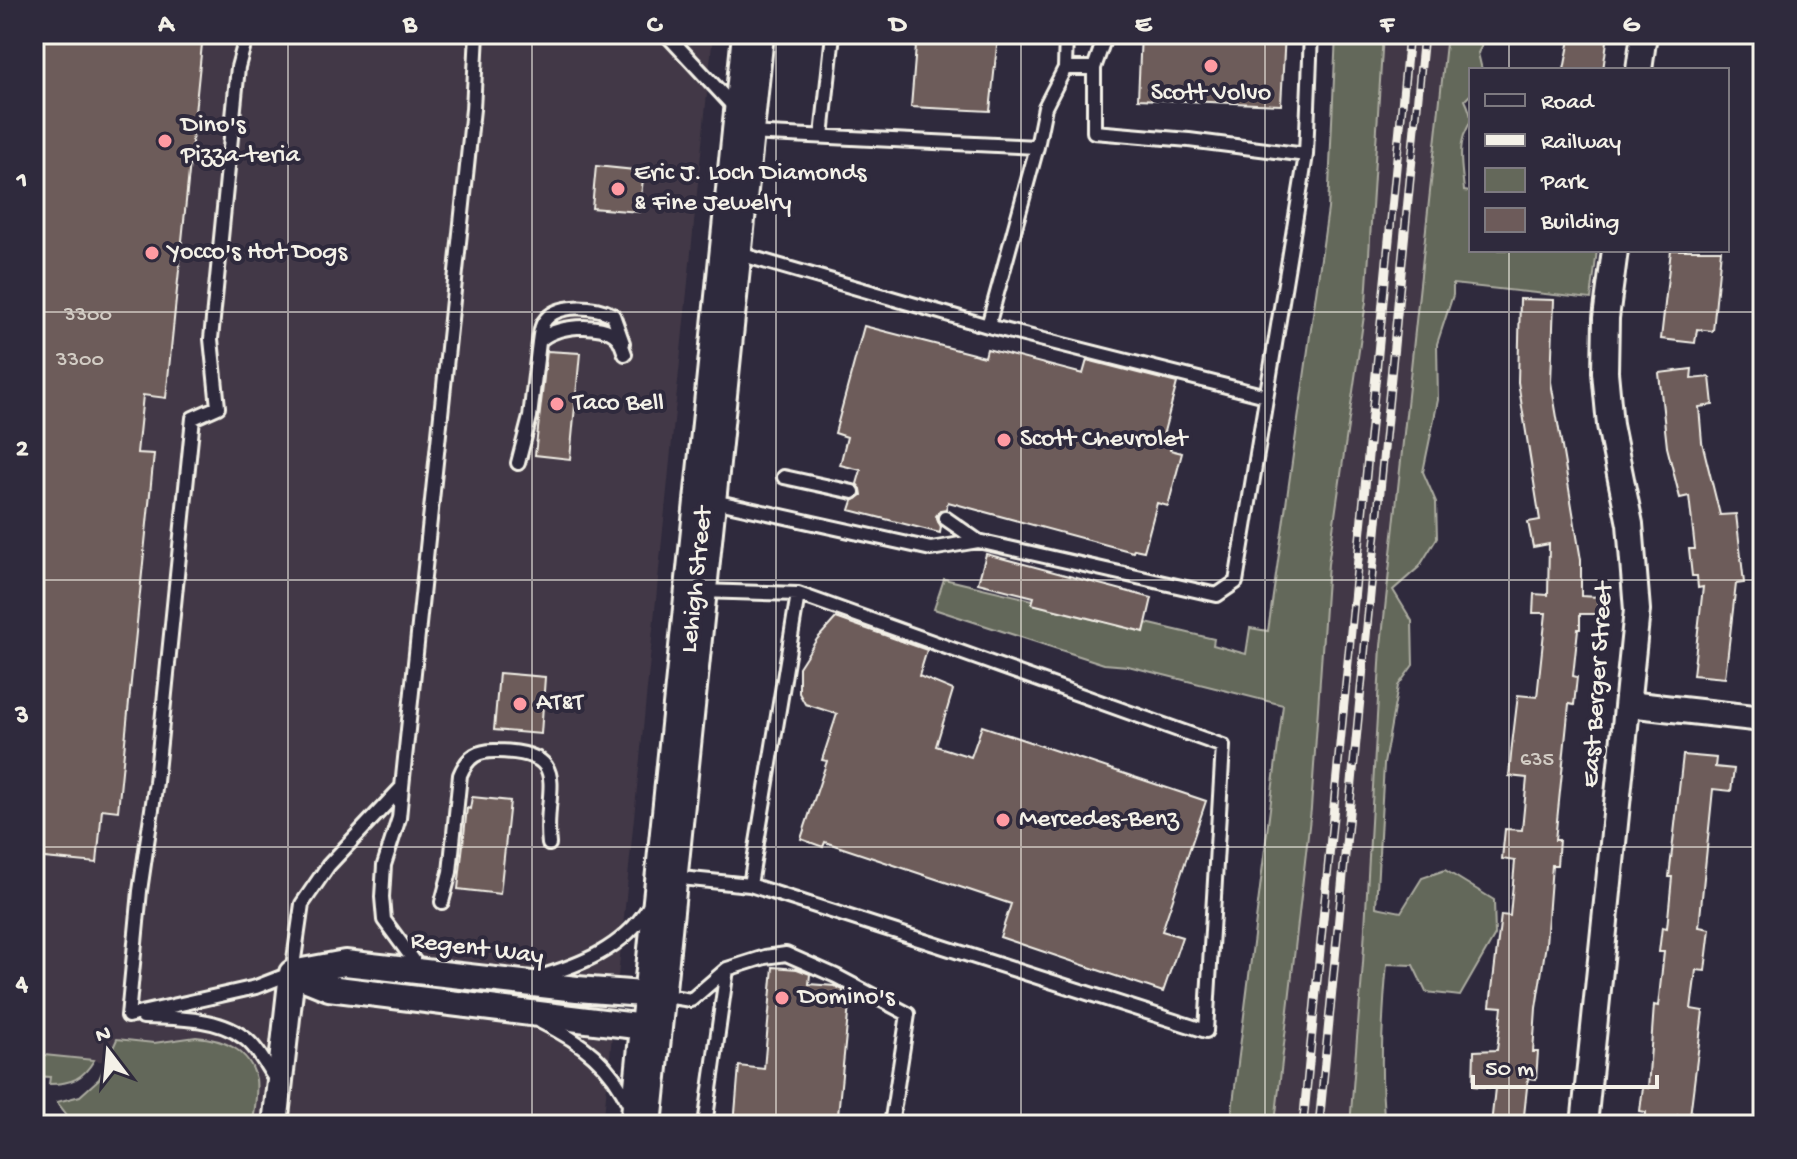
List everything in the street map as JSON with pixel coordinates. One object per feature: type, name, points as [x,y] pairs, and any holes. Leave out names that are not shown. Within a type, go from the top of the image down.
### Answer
[{"type":"highway","name":"Lehigh Street","points":[[640,1125],[753,34]]},
{"type":"street","points":[[1639,68],[1644,34]]},
{"type":"street","name":"East Berger Street","points":[[1584,1125],[1637,610],[1630,524],[1610,425],[1605,372],[1606,318],[1615,252]]},
{"type":"street","points":[[1628,704],[1763,719]]},
{"type":"street","name":"Regent Way","points":[[292,973],[345,963],[517,983],[654,1011]]},
{"type":"street","points":[[275,1125],[292,973],[329,988],[524,1013],[654,1011]]},
{"type":"lane","points":[[128,1016],[140,891],[156,782],[193,418],[218,407],[211,339],[238,67],[247,34]]},
{"type":"lane","points":[[422,972],[384,920],[382,897],[384,865],[399,818],[473,109],[477,34]]},
{"type":"lane","points":[[666,34],[744,125],[822,136],[1037,147]]},
{"type":"lane","points":[[822,136],[833,34]]},
{"type":"lane","points":[[988,326],[1045,107],[1065,68],[1066,34]]},
{"type":"lane","points":[[1106,34],[1094,68],[1094,132],[1306,155]]},
{"type":"lane","points":[[945,518],[978,541],[1217,595],[1236,582],[1306,155],[1311,34]]},
{"type":"lane","points":[[1065,68],[1094,68]]},
{"type":"lane","points":[[731,251],[988,326],[1266,396]]},
{"type":"lane","points":[[518,463],[530,417],[539,342],[544,321],[555,312],[568,308],[603,310],[613,315],[625,354],[618,337],[609,331],[559,328],[544,335],[539,342]]},
{"type":"lane","points":[[784,477],[853,492]]},
{"type":"lane","points":[[706,500],[931,549],[978,541]]},
{"type":"lane","points":[[517,983],[581,964],[617,944],[642,919],[668,877],[750,885],[1206,1031],[1223,746],[798,594],[697,591]]},
{"type":"lane","points":[[750,885],[798,594]]},
{"type":"lane","points":[[442,902],[450,872],[460,775],[474,754],[487,750],[527,753],[549,769],[549,844]]},
{"type":"lane","points":[[128,1016],[256,987],[292,973],[302,904],[328,866],[402,787]]},
{"type":"lane","points":[[654,1011],[691,1000],[727,969],[765,957],[786,954],[836,976],[908,1014],[891,1125]]},
{"type":"lane","points":[[705,1125],[727,969]]},
{"type":"lane","points":[[524,1013],[587,1048],[607,1066],[621,1085],[640,1125]]},
{"type":"lane","points":[[128,1016],[185,1019],[242,1035],[254,1047],[280,1086]]},
{"type":"shaded area","points":[[34,34],[713,34],[603,1125],[253,1125],[255,1078],[34,1054]]},
{"type":"shaded area","points":[[1383,34],[1447,34],[1397,500],[1350,1125],[1274,1125],[1311,809],[1328,564],[1366,302]]},
{"type":"green space","points":[[1336,34],[1383,34],[1366,302],[1328,564],[1311,809],[1276,1114],[1274,1125],[1234,1125],[1232,1111],[1283,705],[1128,666],[1104,664],[934,609],[944,579],[1033,600],[1033,604],[1143,632],[1146,623],[1214,639],[1213,645],[1246,654],[1250,628],[1268,631],[1328,209]]},
{"type":"green space","points":[[1447,34],[1488,34],[1478,53],[1482,68],[1469,68],[1469,96],[1465,100],[1469,109],[1469,125],[1461,149],[1461,161],[1464,191],[1469,192],[1469,252],[1597,252],[1591,299],[1453,284],[1453,295],[1437,344],[1438,400],[1423,472],[1436,502],[1437,538],[1419,567],[1393,590],[1412,621],[1413,665],[1398,686],[1384,764],[1376,907],[1401,912],[1422,878],[1445,870],[1494,900],[1495,935],[1460,996],[1426,992],[1413,965],[1387,964],[1382,1044],[1385,1125],[1350,1125],[1363,963],[1381,646]]},
{"type":"green space","points":[[196,1037],[225,1043],[248,1060],[256,1079],[253,1125],[67,1125],[67,1115],[57,1102],[80,1096],[99,1079],[117,1039],[154,1043]]},
{"type":"green space","points":[[34,1054],[94,1060],[76,1079],[49,1084],[50,1077],[34,1076]]},
{"type":"building","points":[[34,34],[203,34],[166,398],[143,395],[137,453],[154,454],[118,811],[102,809],[97,863],[34,857]]},
{"type":"building","points":[[917,34],[998,36],[990,111],[911,107]]},
{"type":"building","name":"Scott Volvo","points":[[1141,34],[1285,34],[1281,105],[1138,99]]},
{"type":"building","points":[[1571,34],[1608,34],[1603,68],[1564,68]]},
{"type":"building","name":"Eric J. Loch Diamonds & Fine Jewelry","points":[[596,166],[644,171],[639,212],[592,208]]},
{"type":"building","points":[[1671,252],[1721,252],[1713,331],[1697,329],[1695,343],[1661,339]]},
{"type":"building","points":[[1520,299],[1554,300],[1551,382],[1581,560],[1581,596],[1599,597],[1598,614],[1580,614],[1578,629],[1573,676],[1577,677],[1574,705],[1569,704],[1555,840],[1559,840],[1557,865],[1552,865],[1546,944],[1536,1008],[1533,1052],[1538,1052],[1536,1079],[1528,1078],[1523,1125],[1491,1125],[1495,1088],[1473,1086],[1474,1051],[1497,1050],[1502,1007],[1490,1006],[1501,915],[1510,916],[1515,861],[1502,859],[1505,829],[1522,830],[1527,778],[1509,776],[1512,745],[1518,695],[1537,697],[1546,613],[1533,613],[1534,594],[1548,595],[1549,544],[1533,547],[1528,522],[1540,520],[1518,382]]},
{"type":"building","name":"Scott Chevrolet","points":[[864,326],[985,357],[987,349],[1083,374],[1087,360],[1177,383],[1161,443],[1171,445],[1170,450],[1182,453],[1168,506],[1157,503],[1144,551],[1134,549],[1133,552],[948,502],[946,509],[936,516],[940,533],[850,510],[853,501],[862,495],[857,484],[861,470],[840,465],[847,437],[835,433]]},
{"type":"building","name":"Taco Bell","points":[[547,351],[580,353],[570,459],[535,455]]},
{"type":"building","points":[[1692,369],[1691,379],[1710,377],[1713,405],[1699,407],[1702,442],[1720,515],[1736,514],[1744,583],[1736,584],[1725,678],[1693,675],[1703,587],[1698,588],[1697,576],[1692,576],[1689,549],[1695,549],[1689,496],[1680,498],[1667,447],[1659,373]]},
{"type":"building","points":[[986,554],[1152,598],[1144,632],[1032,604],[1034,597],[978,583]]},
{"type":"building","name":"Mercedes-Benz","points":[[836,618],[927,650],[919,676],[953,690],[936,746],[971,757],[982,726],[1206,801],[1162,931],[1182,937],[1163,992],[1000,937],[1011,904],[825,842],[823,847],[801,839],[827,761],[822,760],[837,714],[805,704],[799,693],[799,667],[817,639]]},
{"type":"building","name":"AT&T","points":[[499,673],[545,677],[541,734],[494,730]]},
{"type":"building","points":[[1683,755],[1716,758],[1715,767],[1734,769],[1731,791],[1713,789],[1699,927],[1710,929],[1705,971],[1696,970],[1691,1009],[1703,1011],[1690,1116],[1678,1115],[1677,1125],[1645,1125],[1646,1112],[1640,1111],[1643,1087],[1648,1088],[1654,1005],[1658,1006],[1664,952],[1659,952],[1662,927],[1667,928],[1672,877],[1669,877]]},
{"type":"building","points":[[472,797],[510,801],[500,894],[458,889],[467,808],[470,809]]},
{"type":"building","points":[[773,967],[797,969],[810,974],[809,984],[835,986],[843,990],[842,1004],[849,1005],[837,1125],[734,1125],[739,1066],[764,1069]]},
{"type":"railway","points":[[1303,1125],[1409,34]]},
{"type":"railway","points":[[1319,1125],[1424,34]]},
{"type":"place","name":"Scott Volvo","points":[[1211,66]]},
{"type":"place","name":"Dino's Pizza-teria","points":[[165,141]]},
{"type":"place","name":"Eric J. Loch Diamonds & Fine Jewelry","points":[[618,189]]},
{"type":"place","name":"Yocco's Hot Dogs","points":[[152,253]]},
{"type":"place","name":"Taco Bell","points":[[557,404]]},
{"type":"place","name":"Scott Chevrolet","points":[[1004,440]]},
{"type":"place","name":"AT&T","points":[[520,704]]},
{"type":"place","name":"Mercedes-Benz","points":[[1003,820]]},
{"type":"place","name":"Domino's","points":[[782,998]]}]
